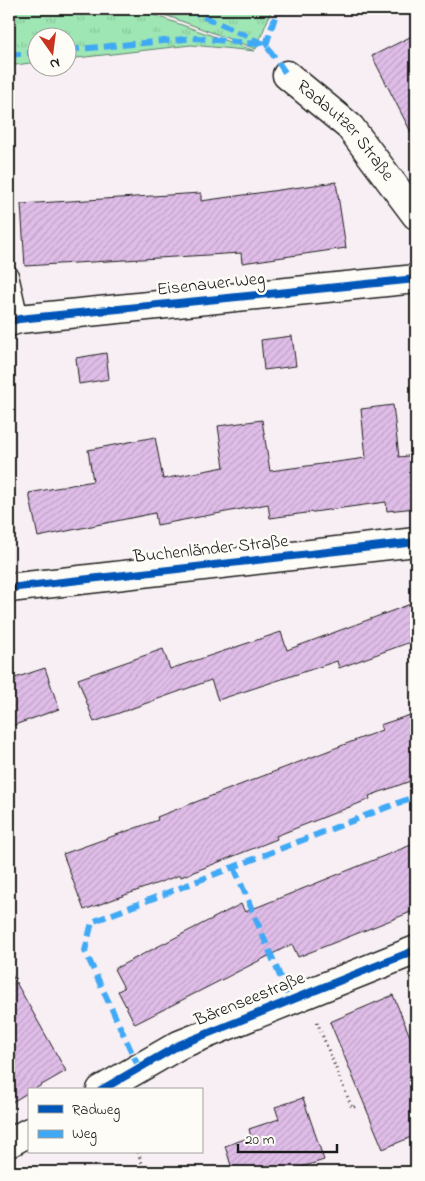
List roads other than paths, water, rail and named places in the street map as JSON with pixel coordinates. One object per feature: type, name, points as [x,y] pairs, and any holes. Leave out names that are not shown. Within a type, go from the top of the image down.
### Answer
[{"type":"street","name":"Radautzer Straße","points":[[287,75],[350,127],[416,215]]},
{"type":"street","name":"Eisenauer Weg","points":[[14,320],[416,280]]},
{"type":"street","name":"Buchenländer Straße","points":[[9,588],[416,542]]},
{"type":"street","name":"Bärenseestraße","points":[[104,1088],[178,1045],[416,950]]},
{"type":"street","points":[[9,1143],[28,1133]]},
{"type":"lane","points":[[9,275],[14,320]]}]
